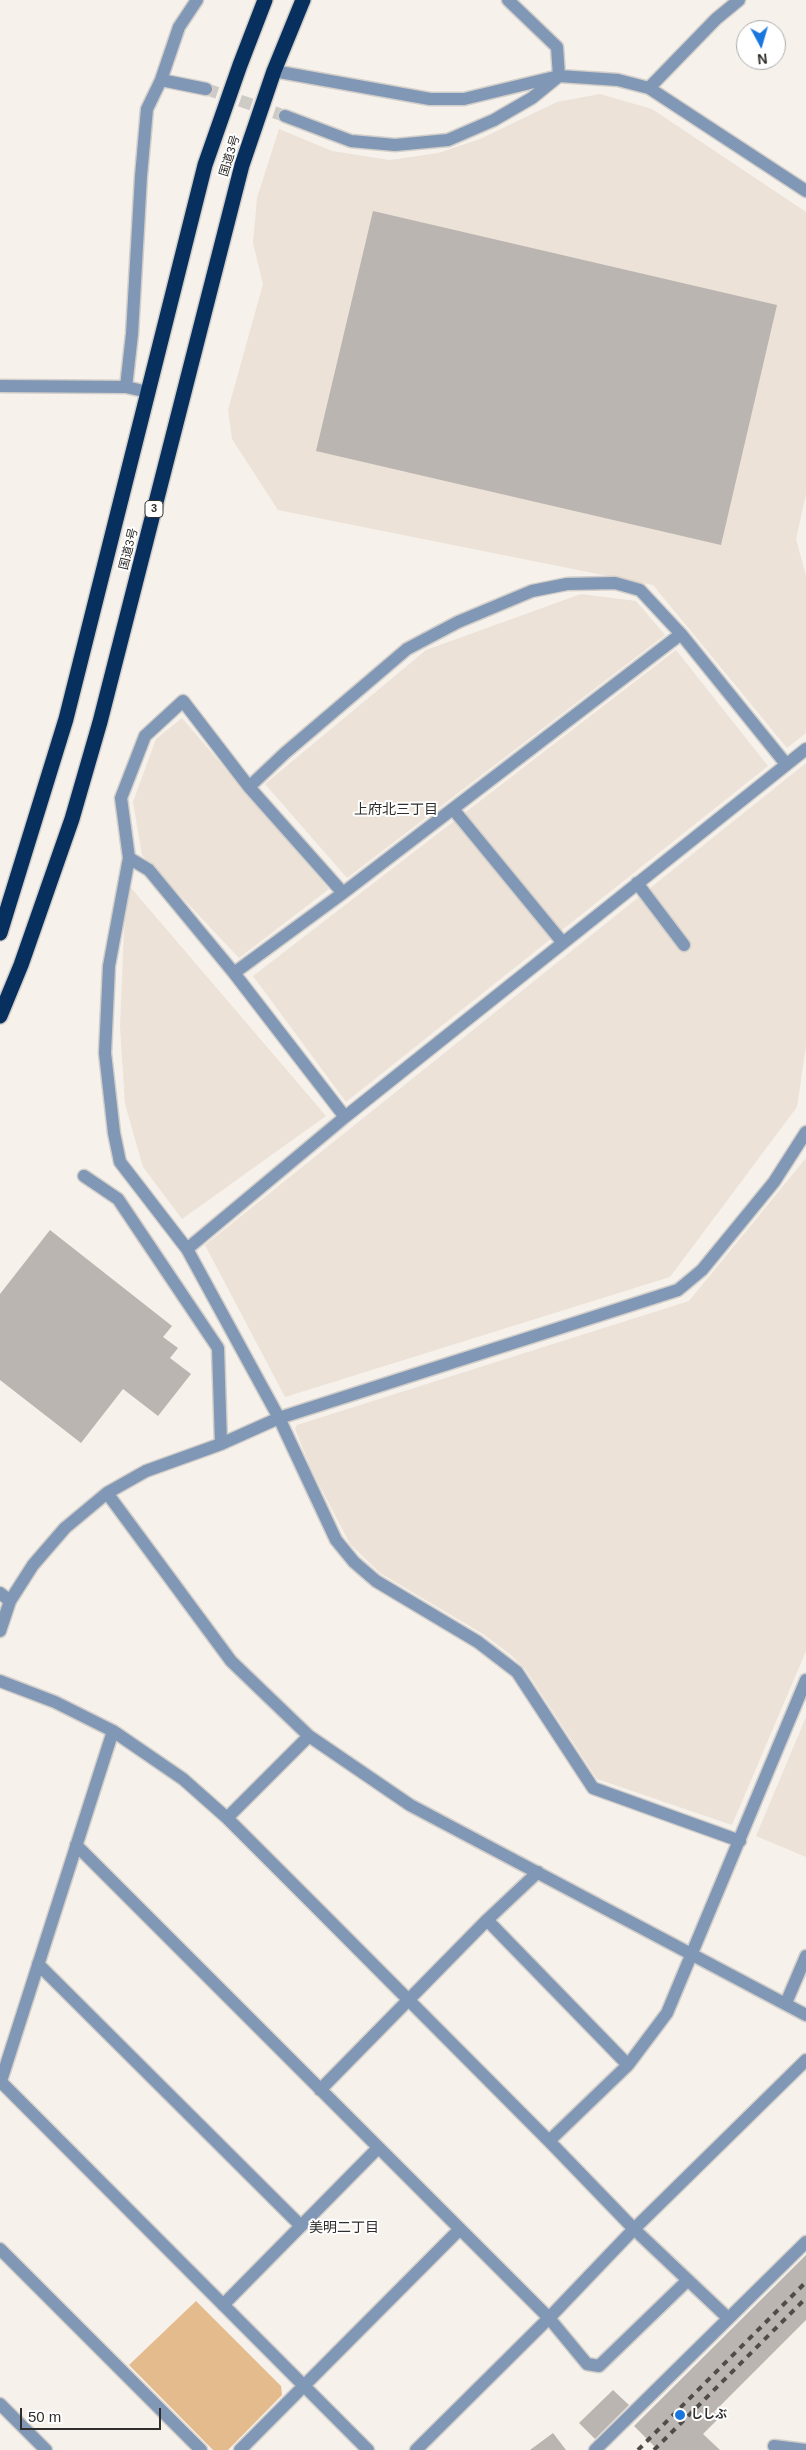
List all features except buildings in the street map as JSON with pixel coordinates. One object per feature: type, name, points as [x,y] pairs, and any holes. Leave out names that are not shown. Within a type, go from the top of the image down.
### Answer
[{"type":"highway","name":"国道3号","points":[[0,933],[66,719],[206,165],[240,65],[265,0]]},
{"type":"highway","name":"国道3号","points":[[0,1016],[21,965],[72,819],[100,722],[242,165],[274,70],[303,0]]},
{"type":"street","points":[[126,387],[132,334],[141,176],[147,109],[161,80],[179,27],[197,0]]},
{"type":"street","points":[[508,0],[557,47],[559,76]]},
{"type":"street","points":[[649,88],[716,19],[739,0]]},
{"type":"street","points":[[274,70],[430,99],[464,99],[559,76],[618,80],[649,88],[806,191]]},
{"type":"street","points":[[285,116],[351,141],[395,146],[448,140],[494,120],[532,98],[559,76]]},
{"type":"street","points":[[161,80],[206,89]]},
{"type":"street","points":[[0,386],[126,387],[148,392]]},
{"type":"street","points":[[249,787],[285,753],[407,649],[458,622],[532,591],[566,584],[615,583],[640,590],[681,634],[786,764]]},
{"type":"street","points":[[234,973],[343,893],[681,634]]},
{"type":"street","points":[[343,893],[249,787],[183,701],[145,736],[121,798],[129,858],[108,976],[105,1053],[114,1133],[120,1162],[187,1249],[279,1418],[336,1540],[354,1562],[376,1581],[478,1642],[517,1672],[592,1788],[740,1841]]},
{"type":"street","points":[[187,1249],[346,1117],[806,749]]},
{"type":"street","points":[[453,808],[563,943]]},
{"type":"street","points":[[129,858],[149,870],[234,973],[346,1117]]},
{"type":"street","points":[[637,884],[684,945]]},
{"type":"street","points":[[0,1632],[5,1597],[64,1528],[107,1493],[146,1471],[221,1444],[279,1418],[678,1290],[702,1270],[774,1182],[806,1132]]},
{"type":"street","points":[[84,1176],[118,1199],[218,1348],[221,1444]]},
{"type":"street","points":[[107,1493],[231,1661],[309,1736],[410,1805],[806,2015]]},
{"type":"street","points":[[550,2141],[628,2065],[667,2013],[806,1680]]},
{"type":"street","points":[[0,1681],[55,1702],[113,1731],[183,1779],[227,1818],[550,2141],[634,2229],[728,2318]]},
{"type":"street","points":[[113,1731],[0,2082],[368,2450]]},
{"type":"street","points":[[227,1818],[309,1736]]},
{"type":"street","points":[[76,1844],[459,2230],[549,2318],[587,2364],[599,2366],[688,2280]]},
{"type":"street","points":[[320,2090],[487,1920],[538,1872]]},
{"type":"street","points":[[487,1920],[628,2065]]},
{"type":"street","points":[[786,2003],[806,1956]]},
{"type":"street","points":[[38,1964],[301,2226]]},
{"type":"street","points":[[416,2450],[549,2318],[634,2229],[806,2060]]},
{"type":"street","points":[[223,2304],[378,2148]]},
{"type":"street","points":[[240,2450],[459,2230]]},
{"type":"street","points":[[596,2450],[806,2242]]},
{"type":"street","points":[[0,2249],[201,2450]]},
{"type":"street","points":[[0,2404],[46,2450]]},
{"type":"street","points":[[774,2446],[806,2450]]},
{"type":"shaded area","points":[[600,94],[652,109],[806,212],[806,494],[796,539],[806,576],[806,733],[787,748],[653,585],[278,510],[232,439],[228,410],[263,284],[253,243],[257,198],[279,129],[332,151],[390,160],[438,153],[480,139],[557,102]]},
{"type":"shaded area","points":[[581,594],[636,601],[665,635],[347,878],[265,784],[426,650]]},
{"type":"shaded area","points":[[676,650],[768,766],[346,1102],[253,976]]},
{"type":"shaded area","points":[[182,718],[329,889],[239,958],[142,855],[133,802],[156,739]]},
{"type":"shaded area","points":[[806,763],[806,1045],[797,1107],[670,1277],[285,1397],[205,1245]]},
{"type":"shaded area","points":[[126,882],[326,1116],[182,1219],[143,1167],[125,1104],[120,1026]]},
{"type":"shaded area","points":[[806,1158],[806,1651],[732,1825],[597,1779],[525,1669],[510,1654],[483,1634],[380,1573],[350,1544],[312,1471],[295,1429],[297,1425],[689,1301]]},
{"type":"shaded area","points":[[806,1717],[806,1857],[756,1836]]},
{"type":"shaded area","points":[[196,2301],[281,2386],[282,2395],[228,2450],[213,2450],[129,2365]]},
{"type":"tunnel","points":[[206,89],[285,116]]},
{"type":"railway","points":[[638,2450],[806,2282]]},
{"type":"railway","points":[[654,2450],[806,2298]]},
{"type":"place","name":"ししぶ","points":[[680,2415]]},
{"type":"district","name":"上府北三丁目","points":[[396,810]]},
{"type":"district","name":"美明二丁目","points":[[344,2228]]}]
